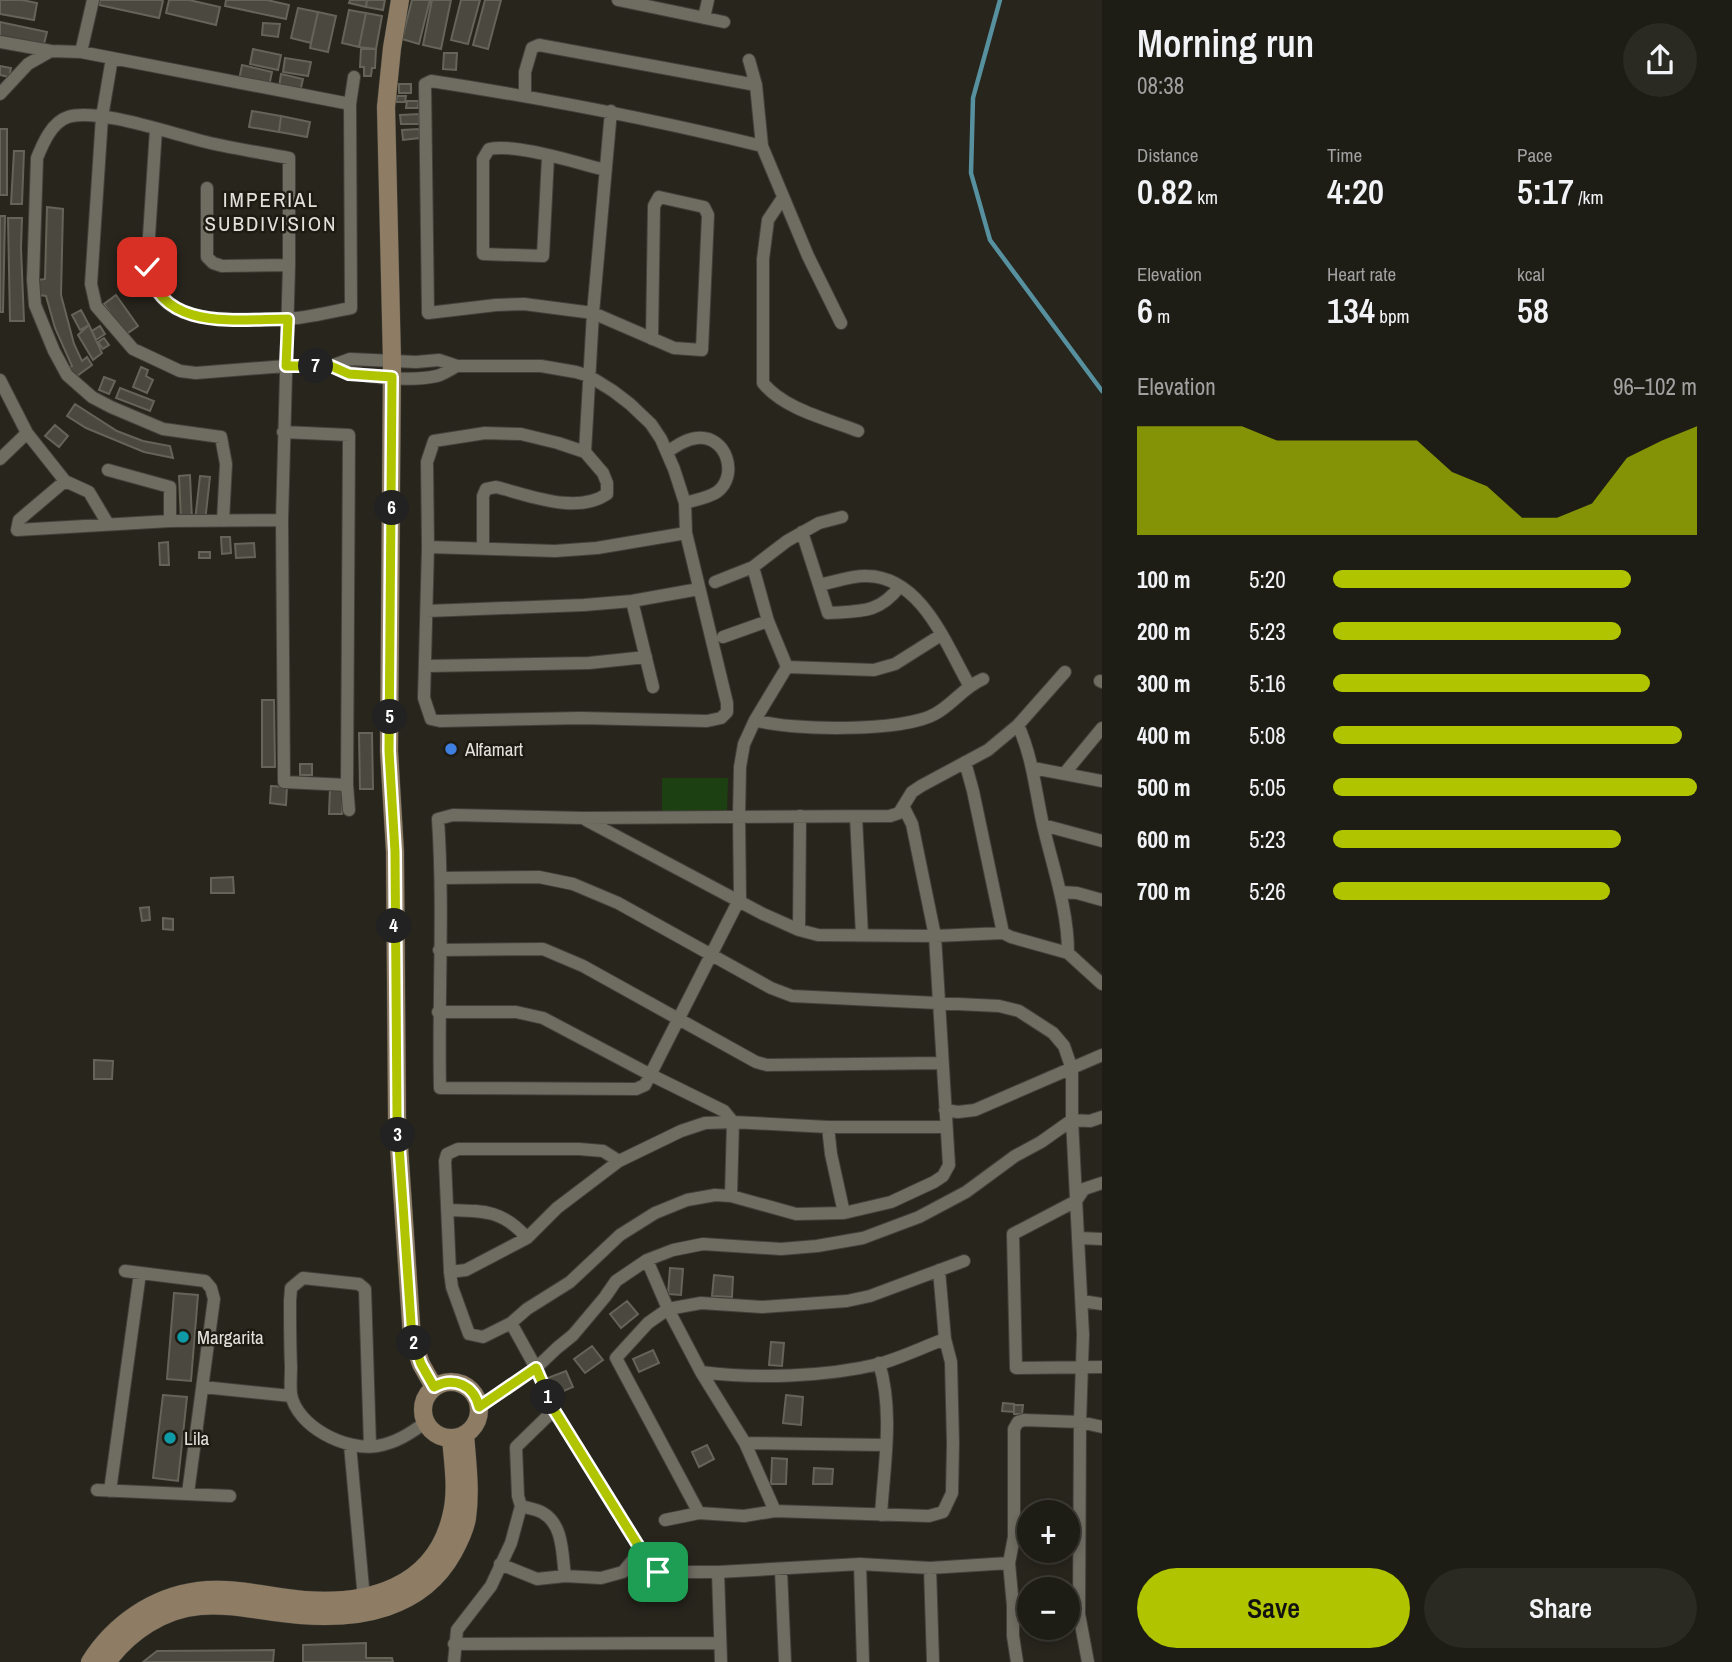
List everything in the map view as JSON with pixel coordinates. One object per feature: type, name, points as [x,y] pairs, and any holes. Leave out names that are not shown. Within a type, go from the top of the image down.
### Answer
[{"type":"street","points":[[81,52],[93,0]]},
{"type":"street","points":[[400,0],[386,107],[392,369],[389,751],[395,852],[397,1116],[412,1338],[421,1364],[434,1387]]},
{"type":"street","points":[[618,0],[659,4],[724,22]]},
{"type":"street","points":[[704,18],[708,0]]},
{"type":"street","points":[[0,42],[51,51],[81,52],[350,104]]},
{"type":"street","points":[[524,95],[527,59],[532,48],[539,45],[756,85]]},
{"type":"street","points":[[0,94],[29,64],[51,51]]},
{"type":"street","points":[[112,58],[102,117],[91,284],[96,306],[133,349],[180,371],[196,373],[286,366],[331,366],[349,374],[392,369],[440,376],[457,366],[541,366],[589,376],[630,404],[651,424],[667,452],[685,503],[686,533],[727,712],[721,718],[707,721],[431,719],[426,707],[427,462],[434,441],[464,435],[521,434],[539,437],[585,452],[603,473],[607,494],[598,500],[577,504],[496,487],[486,489],[483,496],[483,549]]},
{"type":"street","points":[[750,60],[756,85],[761,146],[782,199],[841,323]]},
{"type":"street","points":[[156,129],[147,267],[151,284],[164,300],[185,313],[202,319],[288,319],[351,308],[350,104],[354,77]]},
{"type":"street","points":[[652,339],[654,206],[659,197],[704,207],[708,215],[702,350],[674,348],[652,339],[593,313],[524,304],[428,313],[425,84],[430,80],[611,111],[761,146]]},
{"type":"street","points":[[585,452],[593,313],[611,111]]},
{"type":"street","points":[[223,521],[226,464],[222,437],[163,429],[92,397],[66,375],[40,319],[33,279],[37,158],[43,143],[59,121],[79,115],[102,117],[212,144],[289,158],[288,319],[282,520],[284,782],[347,785]]},
{"type":"street","points":[[548,157],[543,256],[483,254],[483,159],[489,149],[497,147],[548,157],[605,170]]},
{"type":"street","points":[[207,188],[207,257],[213,263],[222,266],[289,265]]},
{"type":"street","points":[[782,199],[768,220],[763,259],[763,383],[771,393],[784,400],[858,431]]},
{"type":"street","points":[[0,380],[27,433],[65,481],[89,492],[108,524]]},
{"type":"street","points":[[283,432],[349,435],[349,810]]},
{"type":"street","points":[[1,458],[27,433]]},
{"type":"street","points":[[667,452],[688,440],[698,438],[713,440],[720,445],[726,457],[727,476],[723,486],[712,495],[685,503]]},
{"type":"street","points":[[108,470],[170,487],[170,521]]},
{"type":"street","points":[[65,481],[19,520],[17,530],[170,521],[282,520]]},
{"type":"street","points":[[715,582],[753,567],[787,541],[819,523],[842,517]]},
{"type":"street","points":[[802,532],[828,613],[869,610],[889,600],[900,586]]},
{"type":"street","points":[[428,547],[555,551],[587,549],[686,533]]},
{"type":"street","points":[[753,567],[768,621],[787,667]]},
{"type":"street","points":[[819,585],[864,576],[878,577],[907,589],[925,607],[969,685]]},
{"type":"street","points":[[427,611],[632,601],[699,589]]},
{"type":"street","points":[[632,601],[653,687]]},
{"type":"street","points":[[723,637],[768,621]]},
{"type":"street","points":[[787,667],[874,670],[895,664],[941,635]]},
{"type":"street","points":[[427,666],[589,663],[646,657]]},
{"type":"street","points":[[787,667],[744,744],[740,767],[739,816],[741,894],[739,901],[645,1085],[636,1089],[440,1088],[438,1012],[442,878],[438,819],[453,816],[583,818],[739,816],[890,816],[904,808],[912,792],[988,750],[1018,725],[1065,672]]},
{"type":"street","points":[[755,720],[782,725],[900,725],[935,714],[969,685],[983,679]]},
{"type":"street","points":[[1018,725],[1033,768],[1043,825],[1061,892],[1068,953]]},
{"type":"street","points":[[1064,774],[1102,728]]},
{"type":"street","points":[[965,762],[1003,933]]},
{"type":"street","points":[[1033,768],[1102,781]]},
{"type":"street","points":[[619,1161],[603,1151],[579,1149],[458,1149],[447,1154],[445,1161],[450,1272],[452,1287],[469,1334],[484,1337],[510,1323],[570,1282],[604,1248],[640,1222],[687,1200],[715,1195],[731,1196],[796,1214],[844,1213],[891,1202],[943,1176],[949,1164],[935,936],[912,824],[904,808]]},
{"type":"street","points":[[799,930],[800,816]]},
{"type":"street","points":[[856,817],[862,935]]},
{"type":"street","points":[[583,818],[799,930],[818,935],[935,936],[1003,933],[1068,953],[1102,985]]},
{"type":"street","points":[[1043,825],[1102,841]]},
{"type":"street","points":[[442,878],[539,877],[573,884],[618,903],[711,956],[771,988],[792,996],[999,1006],[1019,1011],[1053,1033],[1064,1046],[1072,1069],[1072,1120],[1082,1301],[1079,1614],[1088,1662]]},
{"type":"street","points":[[1061,892],[1102,900]]},
{"type":"street","points":[[439,950],[543,949],[583,966],[756,1062],[767,1065],[942,1063]]},
{"type":"street","points":[[438,1012],[528,1013],[555,1024],[724,1111],[733,1122],[731,1196]]},
{"type":"street","points":[[945,1110],[975,1110],[1102,1055]]},
{"type":"street","points":[[479,1407],[536,1368],[573,1335],[616,1280],[647,1260],[673,1250],[703,1244],[781,1249],[863,1238],[919,1217],[966,1192],[1015,1156],[1072,1120],[1090,1121],[1102,1118]]},
{"type":"street","points":[[450,1272],[466,1270],[527,1238],[557,1208],[619,1161],[681,1131],[705,1123],[946,1127]]},
{"type":"street","points":[[828,1127],[844,1213]]},
{"type":"street","points":[[1102,1183],[1084,1189],[1076,1201],[1013,1234],[1016,1368],[1082,1365],[1102,1367]]},
{"type":"street","points":[[447,1210],[492,1212],[507,1219],[527,1238]]},
{"type":"street","points":[[1079,1238],[1102,1239]]},
{"type":"street","points":[[647,1260],[701,1372],[745,1443],[775,1511]]},
{"type":"street","points":[[699,1513],[616,1358],[648,1323],[668,1308],[701,1303],[762,1307],[847,1301],[870,1296],[964,1261]]},
{"type":"street","points":[[664,1520],[699,1513],[744,1516],[775,1511],[937,1515],[948,1505],[952,1493],[951,1362],[945,1339],[939,1270]]},
{"type":"street","points":[[125,1271],[205,1281],[214,1298],[188,1493]]},
{"type":"street","points":[[140,1273],[103,1490],[230,1496]]},
{"type":"street","points":[[370,1446],[365,1289],[359,1284],[303,1278],[291,1288],[291,1396],[305,1419],[325,1436],[350,1446],[370,1446],[377,1446],[402,1439],[426,1422]]},
{"type":"street","points":[[1082,1301],[1102,1304]]},
{"type":"street","points":[[510,1323],[536,1368],[554,1410],[641,1550],[648,1568],[658,1572],[718,1572],[860,1564],[930,1568],[1009,1563]]},
{"type":"street","points":[[701,1372],[799,1374],[879,1363],[945,1339]]},
{"type":"street","points":[[879,1363],[886,1387],[888,1408],[881,1515]]},
{"type":"street","points":[[448,1382],[462,1384],[473,1393],[479,1407],[476,1423],[458,1436],[436,1434],[426,1422],[423,1407],[425,1399],[434,1387],[448,1382]]},
{"type":"street","points":[[202,1387],[291,1396]]},
{"type":"street","points":[[454,1662],[457,1630],[491,1586],[511,1543],[521,1506],[518,1496],[516,1447],[554,1410]]},
{"type":"street","points":[[1017,1662],[1009,1563],[1014,1537],[1014,1429],[1018,1422],[1024,1420],[1080,1422],[1102,1427]]},
{"type":"street","points":[[90,1662],[110,1635],[135,1615],[177,1595],[223,1590],[321,1601],[364,1599],[402,1584],[433,1556],[451,1518],[458,1436]]},
{"type":"street","points":[[107,1662],[122,1644],[142,1627],[161,1616],[199,1606],[248,1607],[298,1615],[347,1616],[390,1607],[411,1596],[446,1566],[467,1522],[470,1489],[458,1436]]},
{"type":"street","points":[[745,1443],[885,1445]]},
{"type":"street","points":[[350,1446],[364,1599]]},
{"type":"street","points":[[521,1506],[542,1512],[557,1529],[562,1545],[565,1576]]},
{"type":"street","points":[[500,1564],[530,1578],[601,1578],[623,1572],[641,1550]]},
{"type":"street","points":[[860,1564],[863,1662]]},
{"type":"street","points":[[930,1568],[933,1662]]},
{"type":"street","points":[[781,1570],[785,1662]]},
{"type":"street","points":[[718,1572],[721,1662]]},
{"type":"street","points":[[454,1644],[720,1643]]},
{"type":"green space","points":[[662,778],[728,778],[727,813],[662,814]]},
{"type":"building","points":[[0,0],[37,3],[34,20],[0,14]]},
{"type":"building","points":[[100,0],[163,1],[159,18],[99,5]]},
{"type":"building","points":[[169,0],[189,0],[220,7],[216,25],[166,13]]},
{"type":"building","points":[[226,0],[267,0],[289,5],[286,19],[225,6]]},
{"type":"building","points":[[350,0],[367,0],[366,7],[349,3]]},
{"type":"building","points":[[367,0],[385,0],[383,10],[366,7]]},
{"type":"building","points":[[412,0],[430,0],[419,44],[402,39]]},
{"type":"building","points":[[432,0],[451,0],[441,49],[423,45]]},
{"type":"building","points":[[461,0],[480,0],[468,44],[451,40]]},
{"type":"building","points":[[485,0],[501,0],[488,49],[473,45]]},
{"type":"building","points":[[298,8],[318,12],[311,43],[291,38]]},
{"type":"building","points":[[349,10],[366,13],[359,47],[342,43]]},
{"type":"building","points":[[318,12],[336,16],[328,52],[310,48]]},
{"type":"building","points":[[366,13],[382,16],[376,49],[359,47]]},
{"type":"building","points":[[0,22],[47,32],[43,48],[0,39]]},
{"type":"building","points":[[263,23],[280,24],[278,37],[262,35]]},
{"type":"building","points":[[253,49],[281,55],[278,70],[250,64]]},
{"type":"building","points":[[361,49],[376,49],[375,68],[372,68],[371,76],[364,76],[364,67],[360,67]]},
{"type":"building","points":[[444,53],[457,53],[456,70],[443,69]]},
{"type":"building","points":[[285,58],[311,62],[308,76],[283,72]]},
{"type":"building","points":[[242,65],[272,72],[269,86],[239,80]]},
{"type":"building","points":[[0,66],[11,68],[9,77],[0,75]]},
{"type":"building","points":[[281,74],[303,79],[300,92],[279,87]]},
{"type":"building","points":[[399,84],[411,84],[411,93],[399,93]]},
{"type":"building","points":[[397,96],[406,96],[405,102],[396,102]]},
{"type":"building","points":[[407,101],[419,101],[418,108],[406,108]]},
{"type":"building","points":[[252,111],[281,116],[279,132],[249,127]]},
{"type":"building","points":[[419,114],[419,124],[401,124],[400,115]]},
{"type":"building","points":[[281,116],[310,122],[307,137],[279,132]]},
{"type":"building","points":[[0,129],[7,129],[7,195],[0,195]]},
{"type":"building","points":[[419,129],[420,138],[403,140],[402,130]]},
{"type":"building","points":[[14,151],[24,151],[22,204],[11,204]]},
{"type":"building","points":[[47,207],[63,209],[61,295],[74,344],[82,361],[87,357],[92,365],[73,379],[65,370],[72,366],[55,328],[46,296],[39,295],[38,280],[45,279]]},
{"type":"building","points":[[0,216],[5,216],[3,312],[0,312]]},
{"type":"building","points":[[8,218],[22,218],[24,321],[10,321]]},
{"type":"building","points":[[116,295],[138,326],[125,335],[104,304]]},
{"type":"building","points":[[81,310],[89,325],[80,330],[72,315]]},
{"type":"building","points":[[89,325],[102,353],[93,360],[78,335]]},
{"type":"building","points":[[100,326],[105,334],[96,340],[92,331]]},
{"type":"building","points":[[104,338],[109,345],[103,349],[98,342]]},
{"type":"building","points":[[141,367],[148,370],[146,376],[153,380],[147,393],[133,387]]},
{"type":"building","points":[[104,377],[115,381],[109,394],[99,390]]},
{"type":"building","points":[[120,388],[154,401],[150,411],[116,398]]},
{"type":"building","points":[[75,404],[117,431],[143,441],[170,446],[173,458],[144,452],[86,428],[67,416]]},
{"type":"building","points":[[55,425],[68,436],[59,447],[45,436]]},
{"type":"building","points":[[190,475],[192,520],[181,520],[179,476]]},
{"type":"building","points":[[200,476],[210,477],[205,522],[195,521]]},
{"type":"building","points":[[221,537],[230,537],[231,553],[222,554]]},
{"type":"building","points":[[168,542],[169,565],[160,565],[159,543]]},
{"type":"building","points":[[254,543],[255,557],[236,558],[235,544]]},
{"type":"building","points":[[199,552],[210,552],[210,558],[199,558]]},
{"type":"building","points":[[262,700],[274,700],[275,767],[262,767]]},
{"type":"building","points":[[359,733],[372,733],[373,789],[360,789]]},
{"type":"building","points":[[300,764],[312,764],[312,775],[300,775]]},
{"type":"building","points":[[271,786],[287,787],[286,805],[270,803]]},
{"type":"building","points":[[330,788],[343,789],[342,814],[329,814]]},
{"type":"building","points":[[233,877],[234,893],[211,893],[211,878]]},
{"type":"building","points":[[149,907],[150,920],[142,921],[140,908]]},
{"type":"building","points":[[163,918],[173,919],[173,930],[163,929]]},
{"type":"building","points":[[94,1060],[113,1061],[112,1079],[94,1079]]},
{"type":"building","points":[[670,1268],[683,1269],[681,1295],[668,1294]]},
{"type":"building","points":[[714,1275],[733,1277],[732,1297],[712,1296]]},
{"type":"building","name":"Margarita","points":[[174,1293],[198,1295],[191,1381],[167,1379]]},
{"type":"building","points":[[627,1301],[638,1314],[621,1328],[610,1314]]},
{"type":"building","points":[[771,1342],[784,1343],[782,1366],[769,1365]]},
{"type":"building","points":[[592,1346],[603,1360],[585,1373],[574,1359]]},
{"type":"building","points":[[653,1350],[659,1363],[639,1372],[633,1359]]},
{"type":"building","points":[[566,1371],[573,1387],[552,1396],[545,1379]]},
{"type":"building","name":"Lila","points":[[163,1395],[187,1397],[178,1481],[153,1478]]},
{"type":"building","points":[[786,1395],[803,1397],[801,1425],[783,1423]]},
{"type":"building","points":[[1003,1403],[1014,1404],[1014,1412],[1002,1411]]},
{"type":"building","points":[[1014,1405],[1023,1405],[1022,1414],[1014,1414]]},
{"type":"building","points":[[707,1445],[714,1459],[699,1467],[692,1452]]},
{"type":"building","points":[[772,1458],[787,1459],[786,1484],[771,1484]]},
{"type":"building","points":[[814,1468],[833,1469],[832,1484],[813,1484]]},
{"type":"building","points":[[366,1643],[366,1658],[392,1658],[393,1662],[303,1662],[303,1645]]},
{"type":"building","points":[[274,1650],[273,1662],[143,1662],[157,1651]]},
{"type":"waterway","points":[[1000,0],[973,98],[971,173],[990,240],[1102,391]]},
{"type":"place","name":"Alfamart","points":[[451,749]]},
{"type":"place","name":"Margarita","points":[[183,1337]]},
{"type":"place","name":"Lila","points":[[170,1438]]},
{"type":"district","name":"IMPERIAL SUBDIVISION","points":[[271,211]]},
{"type":"route","points":[[147,267],[151,284],[164,300],[185,313],[202,319],[288,319],[286,366],[331,366],[349,374],[392,377],[389,751],[395,852],[397,1116],[412,1338],[421,1364],[434,1387],[448,1382],[462,1384],[473,1393],[479,1407],[536,1368],[554,1410],[641,1550],[648,1568],[658,1572]]}]
